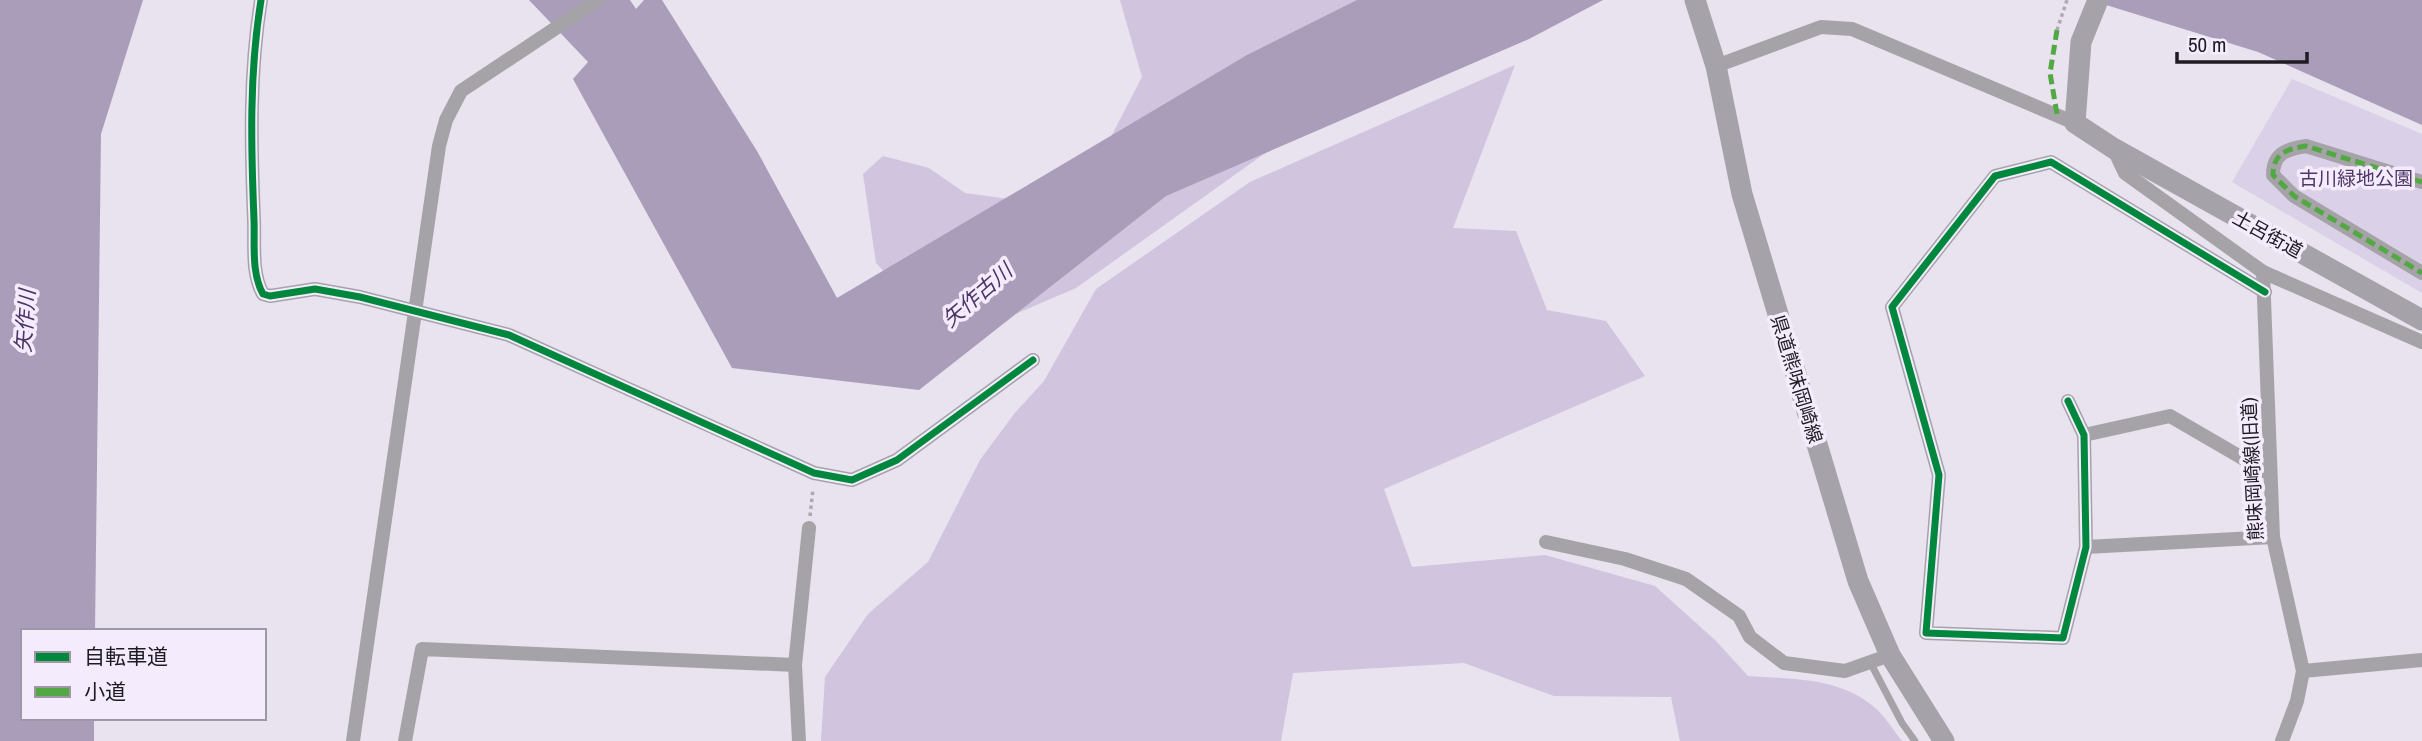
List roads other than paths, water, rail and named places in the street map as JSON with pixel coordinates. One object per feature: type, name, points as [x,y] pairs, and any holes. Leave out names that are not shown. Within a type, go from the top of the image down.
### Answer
[{"type":"main road","points":[[2075,123],[2081,42],[2098,0]]},
{"type":"main road","name":"県道熊味岡崎線","points":[[1695,2],[1716,66],[1742,194],[1880,659],[1944,741]]},
{"type":"main road","name":"土呂街道","points":[[2075,123],[2113,148],[2422,320]]},
{"type":"street","points":[[261,0],[253,53],[250,121],[256,264],[259,287],[263,294],[270,296],[315,289],[509,335],[814,473],[852,480],[897,460],[1034,360]]},
{"type":"street","points":[[352,741],[414,311],[439,146],[446,120],[461,91],[598,0]]},
{"type":"street","points":[[1716,66],[1821,27],[1852,29],[2075,123]]},
{"type":"street","points":[[2422,182],[2306,146],[2288,149],[2275,158],[2273,165],[2273,175],[2294,197],[2422,273]]},
{"type":"street","points":[[2113,148],[2124,173],[2263,272],[2422,342]]},
{"type":"street","points":[[2067,401],[2084,436],[2087,547],[2063,638],[1926,633],[1939,475],[1892,307],[1995,176],[2051,163],[2265,292]]},
{"type":"street","name":"熊味岡崎線(旧道)","points":[[2263,272],[2268,473],[2273,537],[2303,671],[2297,701],[2282,741]]},
{"type":"street","points":[[2084,436],[2170,416],[2268,473]]},
{"type":"street","points":[[799,741],[795,666],[809,528]]},
{"type":"street","points":[[2087,547],[2273,537]]},
{"type":"street","points":[[1546,542],[1625,559],[1686,579],[1740,616],[1750,636],[1784,663],[1845,671],[1880,659]]},
{"type":"street","points":[[405,741],[422,649],[795,666]]},
{"type":"street","points":[[2303,671],[2422,660]]},
{"type":"lane","points":[[1880,659],[1902,723],[1915,741]]},
{"type":"water","name":"矢作川","points":[[0,0],[143,0],[101,134],[95,629],[21,629],[21,720],[94,720],[94,741],[0,741]]},
{"type":"water","name":"矢作古川","points":[[529,0],[630,0],[636,9],[644,0],[662,0],[757,151],[837,298],[1247,55],[1357,0],[1603,0],[1529,39],[1166,196],[919,390],[732,368],[573,79],[588,62]]},
{"type":"water","points":[[2090,0],[2422,0],[2422,125],[2258,52]]},
{"type":"park label","name":"古川緑地公園","points":[[2356,178]]}]
